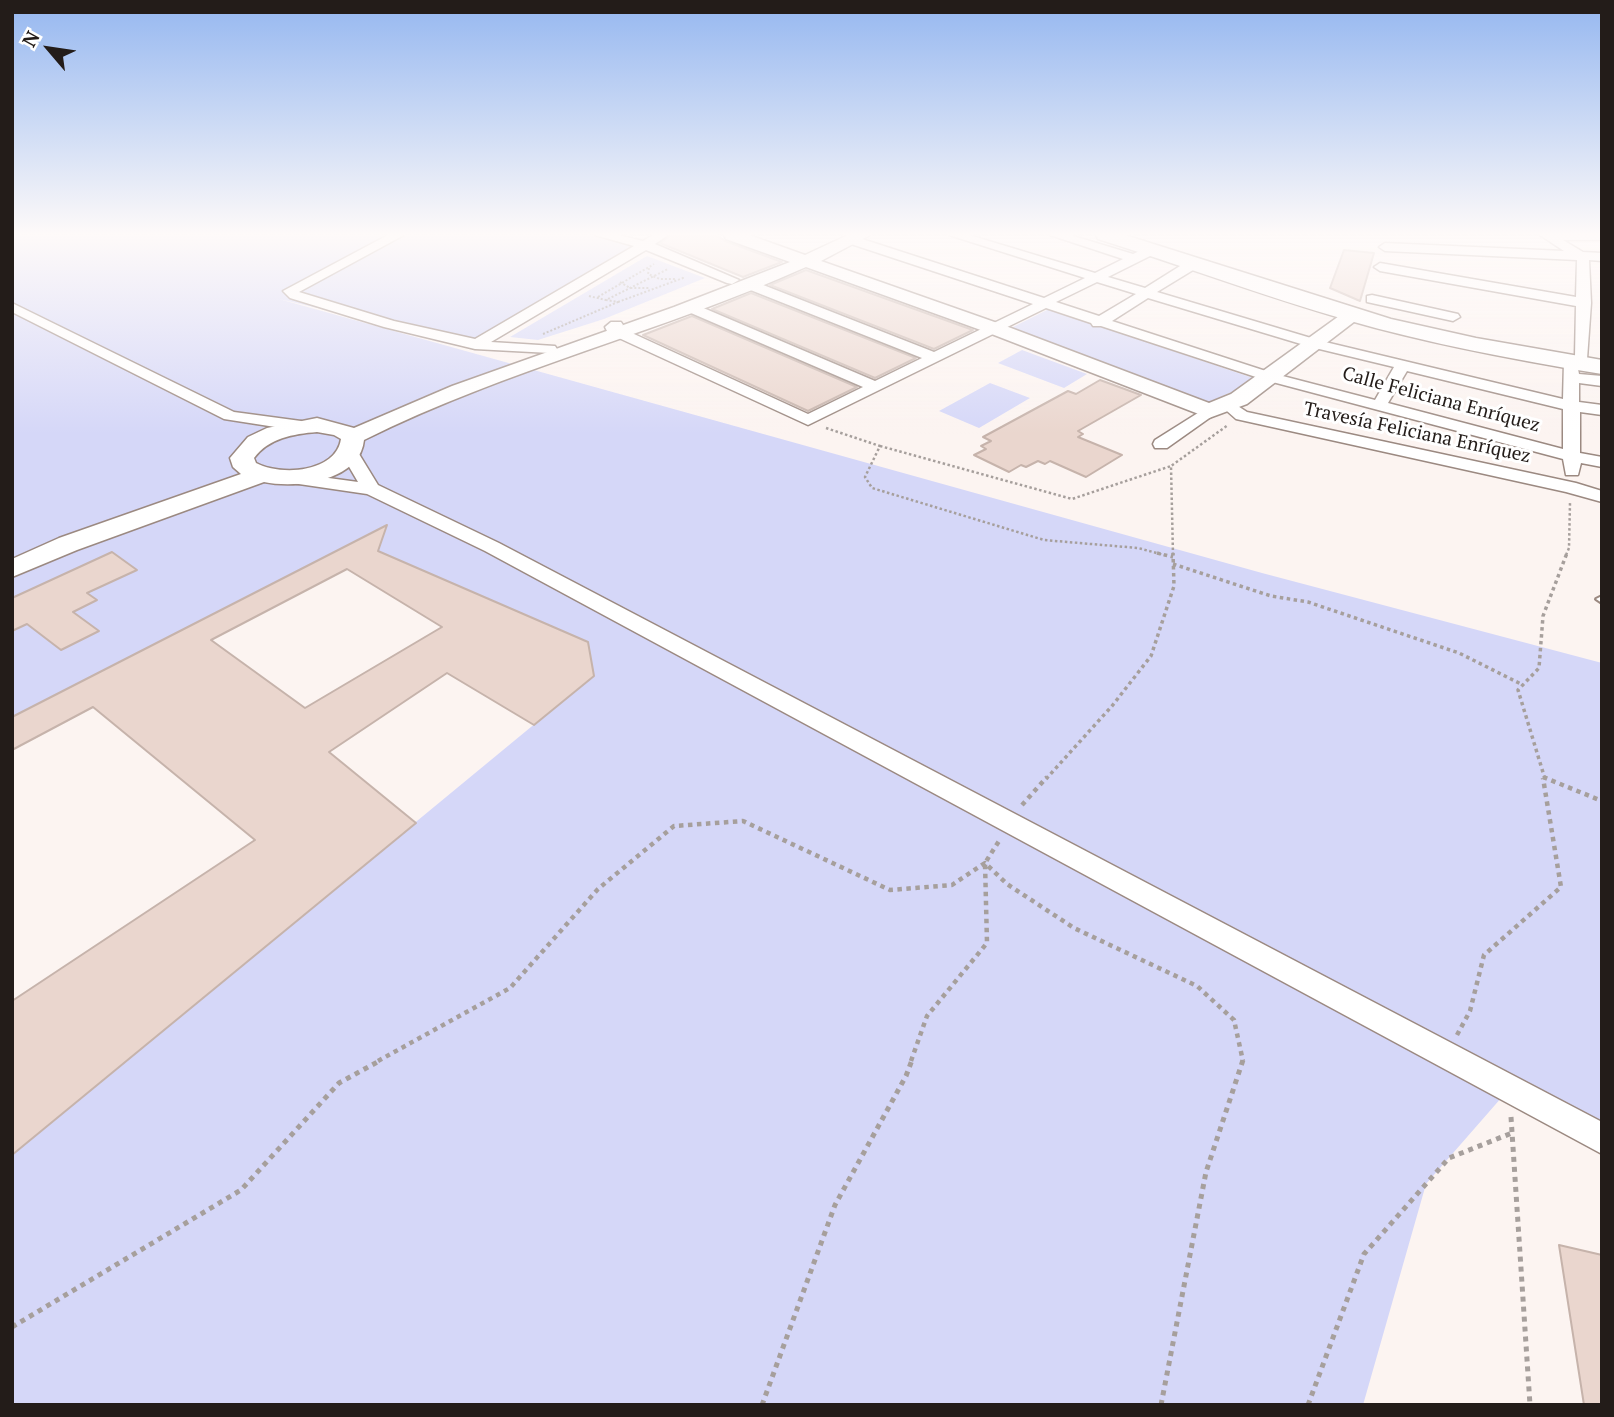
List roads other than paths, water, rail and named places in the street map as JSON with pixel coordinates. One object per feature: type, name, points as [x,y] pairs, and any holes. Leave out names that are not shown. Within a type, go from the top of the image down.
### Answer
[{"type":"main road","points":[[1383,301],[1442,338],[1582,360],[1602,367]]},
{"type":"street","points":[[317,301],[475,345],[510,349],[619,328],[700,301]]},
{"type":"street","points":[[475,345],[550,301]]},
{"type":"street","points":[[292,478],[327,469],[352,445],[442,397],[574,350],[619,328],[690,301]]},
{"type":"street","points":[[789,301],[935,358]]},
{"type":"street","points":[[918,301],[1229,407]]},
{"type":"street","name":"Calle Feliciana Enríquez","points":[[1037,301],[1270,377],[1574,457],[1602,462]]},
{"type":"street","points":[[619,328],[807,420],[1051,301]]},
{"type":"street","points":[[1098,323],[1130,301]]},
{"type":"street","points":[[1174,301],[1316,344],[1402,366],[1571,406],[1602,410]]},
{"type":"street","points":[[1161,444],[1229,407],[1316,344],[1361,301]]},
{"type":"street","points":[[1398,301],[1452,317]]},
{"type":"street","points":[[1544,301],[1584,303],[1582,360],[1571,406],[1574,457],[1570,487]]},
{"type":"street","points":[[12,307],[230,416],[301,426],[331,426],[543,343]]},
{"type":"street","points":[[688,307],[876,387]]},
{"type":"street","points":[[1582,360],[1602,346]]},
{"type":"street","points":[[1582,360],[1602,381]]},
{"type":"street","points":[[1380,404],[1402,366]]},
{"type":"street","name":"Travesía Feliciana Enríquez","points":[[1229,407],[1431,459],[1570,487],[1602,497]]},
{"type":"street","points":[[230,416],[243,430],[250,461]]},
{"type":"street","points":[[12,569],[250,461],[270,435],[301,426]]},
{"type":"street","points":[[331,426],[348,433],[371,489]]},
{"type":"street","points":[[12,556],[76,528],[208,480],[250,461],[292,478],[371,489],[492,547],[1602,1139]]}]
